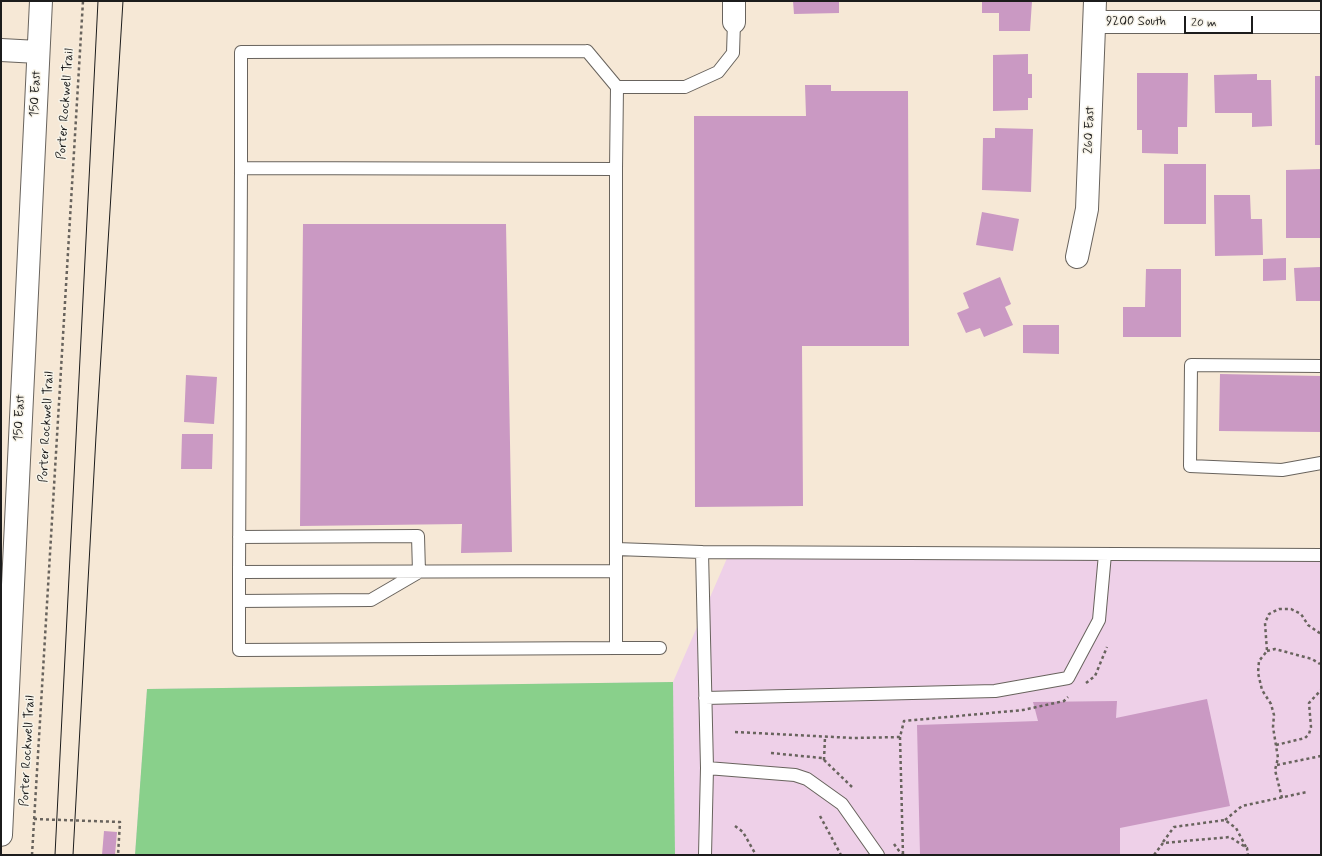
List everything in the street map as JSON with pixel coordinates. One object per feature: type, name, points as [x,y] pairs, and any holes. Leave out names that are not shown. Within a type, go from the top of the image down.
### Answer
[{"type":"street","name":"150 East","points":[[1,835],[7,563],[41,1]]},
{"type":"street","name":"260 East","points":[[1077,257],[1087,209],[1091,72],[1095,1]]},
{"type":"street","name":"9200 South","points":[[1095,22],[1321,22]]},
{"type":"street","points":[[1,50],[38,52]]},
{"type":"lane","points":[[617,87],[685,87],[718,72],[733,53],[734,12]]},
{"type":"lane","points":[[616,648],[617,87],[587,51],[241,52],[242,168],[239,650],[660,648]]},
{"type":"lane","points":[[242,168],[616,169]]},
{"type":"lane","points":[[1321,366],[1191,365],[1190,466],[1282,470],[1321,463]]},
{"type":"lane","points":[[239,537],[418,536],[419,572]]},
{"type":"lane","points":[[616,549],[702,552],[1321,555]]},
{"type":"lane","points":[[702,552],[707,768],[705,855]]},
{"type":"lane","points":[[705,698],[995,691],[1068,678],[1099,620],[1105,554]]},
{"type":"lane","points":[[239,572],[616,571]]},
{"type":"lane","points":[[239,601],[371,600],[419,572]]},
{"type":"lane","points":[[707,768],[795,775],[807,779],[842,804],[878,855]]},
{"type":"path","name":"Porter Rockwell Trail","points":[[32,855],[83,1]]},
{"type":"path","points":[[1267,651],[1265,623],[1269,614],[1279,609],[1291,609],[1301,614],[1308,625],[1321,634]]},
{"type":"path","points":[[1282,798],[1275,770],[1278,758],[1271,704],[1262,690],[1258,673],[1259,661],[1267,651],[1275,649],[1312,659],[1321,665]]},
{"type":"path","points":[[1276,745],[1305,738],[1309,734],[1311,726],[1309,703],[1321,690]]},
{"type":"path","points":[[824,760],[825,736]]},
{"type":"path","points":[[900,737],[903,855]]},
{"type":"path","points":[[1276,765],[1321,756]]},
{"type":"path","points":[[1154,855],[1174,827],[1225,820],[1242,806],[1307,792]]},
{"type":"path","points":[[820,816],[841,855]]},
{"type":"path","points":[[34,819],[120,822],[118,855]]},
{"type":"path","points":[[1225,820],[1236,828],[1247,848],[1248,855]]},
{"type":"path","points":[[735,826],[743,832],[756,855]]},
{"type":"path","points":[[1163,842],[1230,837],[1247,848]]},
{"type":"shaded area","points":[[1321,553],[1321,855],[135,855],[147,689],[673,682],[728,556]]},
{"type":"green space","points":[[673,682],[675,855],[135,855],[147,689]]},
{"type":"building","points":[[793,1],[839,1],[839,13],[794,14]]},
{"type":"building","points":[[982,1],[1032,1],[1030,31],[999,31],[999,13],[982,13]]},
{"type":"building","points":[[1028,54],[1028,74],[1032,74],[1032,98],[1028,98],[1028,110],[993,111],[993,55]]},
{"type":"building","points":[[1137,73],[1188,73],[1187,127],[1178,127],[1178,154],[1142,153],[1142,130],[1137,130]]},
{"type":"building","points":[[1257,74],[1257,80],[1271,80],[1272,126],[1252,127],[1252,113],[1215,113],[1214,75]]},
{"type":"building","points":[[1315,76],[1321,76],[1321,145],[1315,145]]},
{"type":"building","points":[[805,85],[831,85],[831,91],[908,91],[909,346],[802,346],[803,506],[695,507],[694,116],[806,116]]},
{"type":"building","points":[[995,128],[1033,129],[1031,192],[982,190],[983,138],[995,138]]},
{"type":"building","points":[[1164,164],[1206,164],[1206,224],[1164,224]]},
{"type":"building","points":[[1321,169],[1321,238],[1286,238],[1286,170]]},
{"type":"building","points":[[1214,195],[1250,195],[1251,219],[1262,219],[1263,255],[1215,256]]},
{"type":"building","points":[[982,212],[1019,219],[1013,251],[976,245]]},
{"type":"building","points":[[303,224],[506,224],[512,552],[461,553],[462,524],[300,526]]},
{"type":"building","points":[[1286,258],[1286,280],[1263,281],[1263,259]]},
{"type":"building","points":[[1321,267],[1321,301],[1296,301],[1294,268]]},
{"type":"building","points":[[1146,269],[1181,269],[1181,337],[1123,337],[1123,307],[1145,307]]},
{"type":"building","points":[[1000,277],[1011,304],[1005,307],[1013,325],[984,337],[980,328],[966,333],[957,313],[969,308],[963,293]]},
{"type":"building","points":[[1023,325],[1059,325],[1059,354],[1023,353]]},
{"type":"building","points":[[1220,374],[1321,376],[1321,432],[1219,431]]},
{"type":"building","points":[[186,375],[217,377],[214,424],[184,422]]},
{"type":"building","points":[[182,434],[213,434],[212,469],[181,469]]},
{"type":"building","points":[[1207,699],[1230,806],[1120,828],[1120,855],[920,855],[917,725],[1038,721],[1033,702],[1117,701],[1116,718]]},
{"type":"building","points":[[104,831],[117,832],[115,855],[102,855]]},
{"type":"tram line","points":[[55,855],[98,1]]},
{"type":"tram line","points":[[73,855],[96,436],[123,1]]}]
